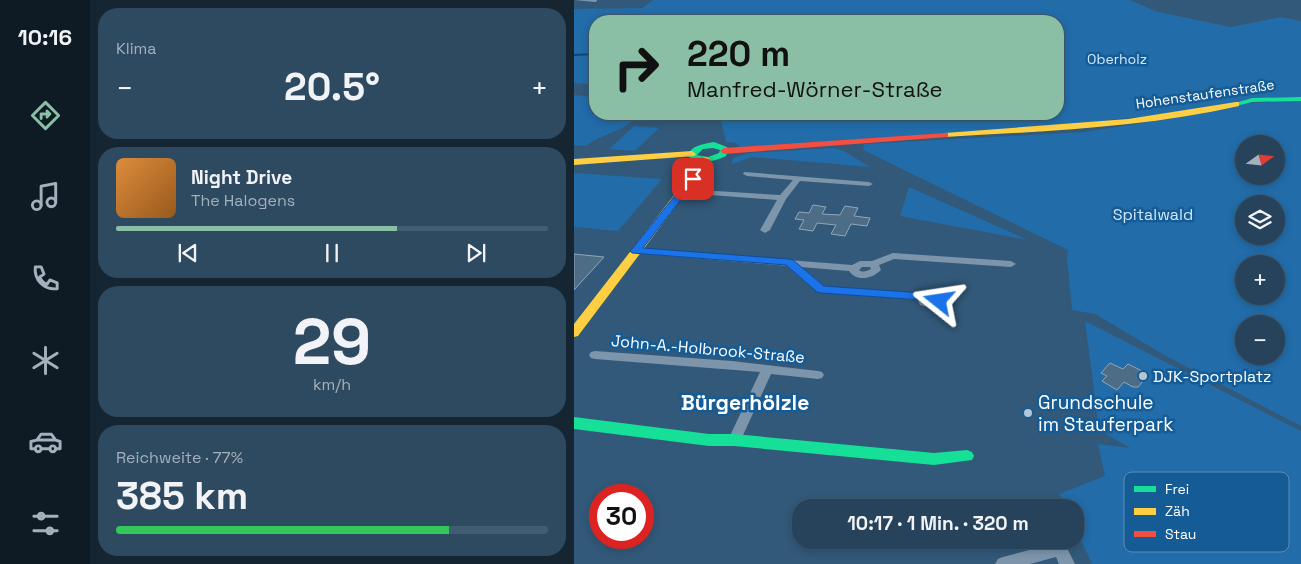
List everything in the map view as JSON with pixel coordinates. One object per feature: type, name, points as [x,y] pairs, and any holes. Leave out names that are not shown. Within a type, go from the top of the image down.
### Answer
[{"type":"main road","name":"Hohenstaufenstraße","points":[[724,151],[1073,126],[1189,114],[1252,100],[1301,99]]},
{"type":"main road","points":[[574,162],[692,154],[698,148],[710,145],[722,147],[724,151],[716,158],[706,160],[695,158],[692,154]]},
{"type":"main road","points":[[574,333],[636,251],[684,192],[706,160]]},
{"type":"main road","points":[[574,423],[709,440],[734,440],[934,459],[967,456]]},
{"type":"street","points":[[576,0],[595,1]]},
{"type":"street","points":[[746,174],[797,180],[810,178],[869,184]]},
{"type":"street","points":[[766,230],[782,198],[797,180]]},
{"type":"street","points":[[684,192],[782,198]]},
{"type":"street","points":[[636,251],[855,268],[864,263],[873,264],[882,258],[892,256],[1011,264]]},
{"type":"street","points":[[789,262],[821,289],[923,296]]},
{"type":"street","name":"John-A.-Holbrook-Straße","points":[[595,355],[818,375]]},
{"type":"street","points":[[734,440],[767,369]]},
{"type":"street","points":[[1003,564],[1060,549],[1067,564]]},
{"type":"green space","name":"Oberholz","points":[[653,0],[1130,0],[1158,12],[1231,27],[1281,17],[1301,21],[1301,98],[1290,97],[1192,111],[1067,125],[740,147],[736,143],[726,142],[720,120],[1064,120],[1064,15],[589,15],[589,84],[574,83],[574,9],[642,8]]},
{"type":"green space","points":[[574,95],[589,96],[589,120],[633,120],[586,146],[574,145]]},
{"type":"green space","name":"Spitalwald","points":[[1301,101],[1301,426],[1166,356],[1095,314],[1072,310],[1067,258],[1068,250],[863,150],[864,144],[1084,132],[1181,117],[1246,103]]},
{"type":"green space","points":[[634,126],[659,128],[635,151],[609,149]]},
{"type":"green space","points":[[834,148],[844,151],[870,167],[752,157],[732,164],[733,158],[749,153]]},
{"type":"green space","points":[[574,173],[662,179],[618,231],[574,227]]},
{"type":"green space","points":[[909,187],[1028,240],[900,216]]},
{"type":"green space","name":"DJK-Sportplatz","points":[[1085,321],[1301,431],[1301,564],[1092,564],[1084,547],[1084,499],[1062,499],[1059,494],[1105,476],[1098,444],[1130,448],[1099,430]]},
{"type":"building","points":[[813,205],[826,207],[822,214],[840,215],[845,206],[858,208],[854,216],[870,218],[867,226],[851,224],[845,236],[831,234],[836,225],[817,223],[813,231],[799,229],[804,220],[795,219],[799,212],[809,213]]},
{"type":"building","points":[[574,254],[604,257],[574,290]]},
{"type":"building","points":[[1110,363],[1123,369],[1128,364],[1144,372],[1138,379],[1143,381],[1138,387],[1133,387],[1124,382],[1117,390],[1102,381],[1107,376],[1101,373]]},
{"type":"waterway","points":[[574,55],[589,54]]},
{"type":"traffic: fast","points":[[1236,104],[1252,100],[1302,99]]},
{"type":"traffic: fast","points":[[714,145],[724,149],[723,154],[708,160],[692,156],[693,152],[701,147],[714,145]]},
{"type":"traffic: fast","points":[[574,423],[709,440],[734,440],[934,459],[967,456]]},
{"type":"traffic: slow","points":[[945,135],[1128,121],[1164,117],[1236,104]]},
{"type":"traffic: slow","points":[[574,162],[692,154]]},
{"type":"traffic: slow","points":[[574,333],[706,160]]},
{"type":"traffic: jam","points":[[724,151],[945,135]]},
{"type":"place","name":"DJK-Sportplatz","points":[[1143,376]]},
{"type":"place","name":"Grundschule im Stauferpark","points":[[1028,413]]},
{"type":"district","name":"Bürgerhölzle","points":[[745,402]]},
{"type":"route","points":[[693,179],[636,251],[789,262],[821,289],[923,296],[936,294],[939,301]]}]
